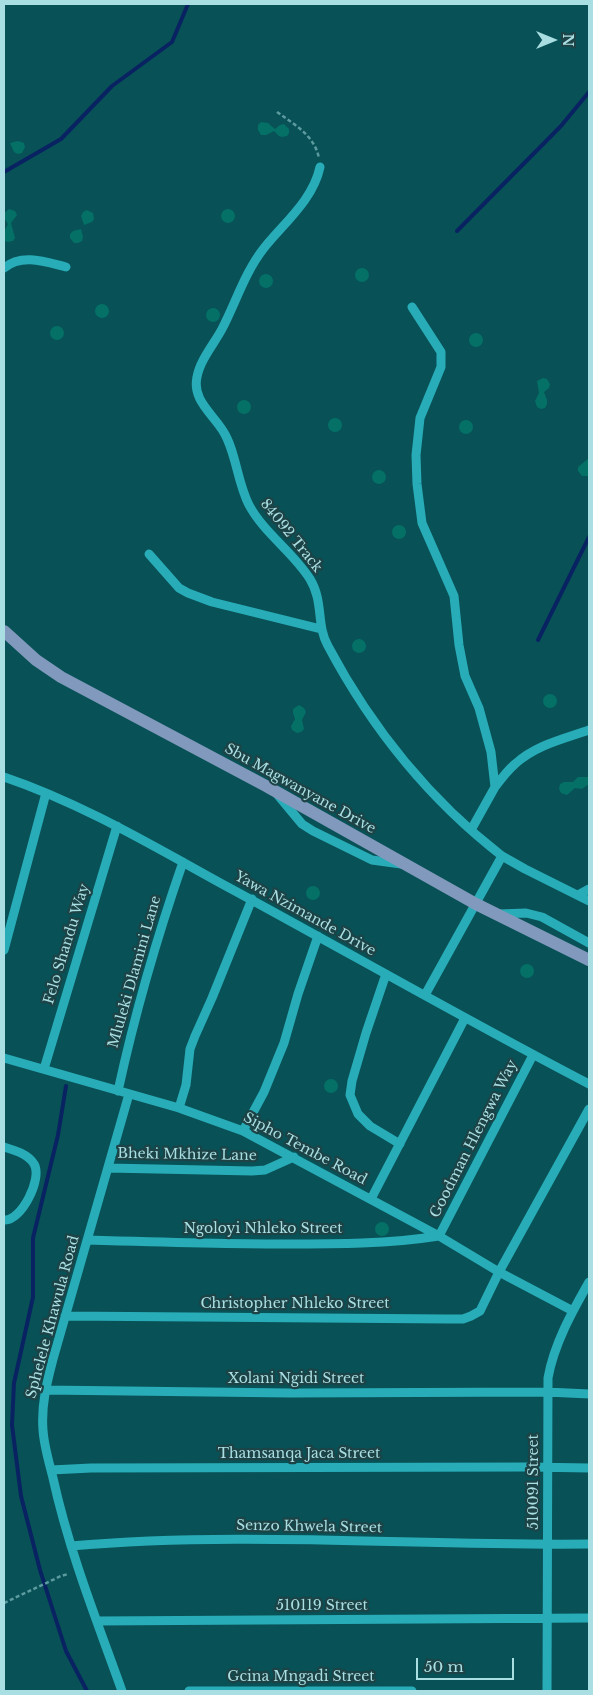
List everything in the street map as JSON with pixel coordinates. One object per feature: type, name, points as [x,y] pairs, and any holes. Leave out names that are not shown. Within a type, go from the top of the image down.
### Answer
[{"type":"main road","name":"Sbu Magwanyane Drive","points":[[4,631],[36,660],[61,677],[274,791],[476,904],[589,960]]},
{"type":"street","name":"84092 Track","points":[[320,167],[318,176],[308,196],[266,246],[251,268],[221,330],[197,373],[196,380],[203,406],[223,430],[229,442],[241,488],[250,506],[316,589],[320,604],[321,629],[327,645],[383,734],[430,791],[502,856],[589,901]]},
{"type":"street","points":[[4,268],[18,260],[27,259],[66,267]]},
{"type":"street","points":[[412,307],[441,352],[442,359],[441,367],[426,401],[418,426],[416,455],[418,502],[422,523],[454,596],[459,645],[465,676],[479,708],[487,734],[495,787]]},
{"type":"street","points":[[149,554],[179,588],[188,593],[212,602],[321,629]]},
{"type":"street","points":[[471,830],[495,787],[514,764],[541,746],[589,730]]},
{"type":"street","name":"Yawa Nzimande Drive","points":[[4,777],[46,793],[117,826],[465,1018],[589,1084]]},
{"type":"street","points":[[4,950],[46,793]]},
{"type":"street","name":"Felo Shandu Way","points":[[44,1069],[117,826]]},
{"type":"street","points":[[425,995],[502,856]]},
{"type":"street","name":"Mluleki Dlamini Lane","points":[[118,1091],[133,1022],[162,923],[183,862]]},
{"type":"street","points":[[578,895],[589,889]]},
{"type":"street","points":[[179,1108],[186,1085],[190,1049],[194,1036],[212,998],[252,900]]},
{"type":"street","points":[[496,914],[526,913],[542,917],[589,943]]},
{"type":"street","points":[[243,1131],[264,1092],[284,1044],[298,994],[318,936]]},
{"type":"street","points":[[386,974],[359,1057],[350,1095],[358,1114],[370,1126],[400,1144]]},
{"type":"street","points":[[371,1199],[465,1018]]},
{"type":"street","name":"Goodman Hlengwa Way","points":[[439,1236],[533,1055]]},
{"type":"street","name":"Sipho Tembe Road","points":[[4,1058],[179,1108],[243,1131],[439,1236],[499,1272],[574,1311]]},
{"type":"street","name":"Sphelele Khawula Road","points":[[122,1691],[96,1621],[60,1509],[43,1431],[43,1412],[46,1390],[65,1316],[129,1094]]},
{"type":"street","name":"Christopher Nhleko Street","points":[[65,1316],[463,1319],[471,1316],[480,1311],[499,1272],[589,1109]]},
{"type":"street","points":[[4,1147],[28,1157],[34,1164],[36,1171],[33,1188],[19,1212],[13,1218],[4,1220]]},
{"type":"street","name":"Bheki Mkhize Lane","points":[[108,1168],[252,1171],[265,1170],[294,1158]]},
{"type":"street","name":"Ngoloyi Nhleko Street","points":[[87,1240],[228,1244],[332,1244],[387,1242],[439,1236]]},
{"type":"street","name":"510091 Street","points":[[547,1691],[547,1392],[550,1368],[556,1349],[589,1282]]},
{"type":"street","name":"Xolani Ngidi Street","points":[[46,1390],[290,1393],[547,1392],[589,1394]]},
{"type":"street","name":"Thamsanqa Jaca Street","points":[[51,1470],[101,1468],[589,1468]]},
{"type":"street","name":"Senzo Khwela Street","points":[[71,1546],[148,1541],[245,1540],[589,1544]]},
{"type":"street","name":"510119 Street","points":[[96,1621],[589,1618]]},
{"type":"street","name":"Gcina Mngadi Street","points":[[189,1691],[412,1691]]},
{"type":"path","points":[[277,112],[300,128],[316,145],[320,157],[320,167]]},
{"type":"path","points":[[4,1603],[61,1576]]},
{"type":"building","points":[[261,122],[268,123],[275,129],[284,124],[289,129],[289,133],[287,136],[282,137],[274,131],[261,135],[258,125]]},
{"type":"building","points":[[18,141],[24,143],[25,147],[22,153],[18,154],[14,152],[10,143]]},
{"type":"building","points":[[9,209],[15,211],[17,215],[11,223],[15,238],[13,241],[8,242],[4,241],[4,232],[8,224],[4,218],[4,213]]},
{"type":"building","points":[[228,209],[233,211],[235,216],[233,221],[228,223],[223,221],[221,216],[223,211]]},
{"type":"building","points":[[87,210],[93,213],[94,219],[92,222],[84,225],[81,216]]},
{"type":"building","points":[[81,229],[82,241],[74,243],[70,238],[70,234]]},
{"type":"building","points":[[362,268],[367,270],[369,275],[367,280],[362,282],[357,280],[355,275],[357,270]]},
{"type":"building","points":[[266,274],[271,276],[273,281],[271,286],[266,288],[261,286],[259,281],[261,276]]},
{"type":"building","points":[[102,304],[107,306],[109,311],[107,316],[102,318],[97,316],[95,311],[97,306]]},
{"type":"building","points":[[213,308],[218,310],[220,315],[218,320],[213,322],[208,320],[206,315],[208,310]]},
{"type":"building","points":[[57,326],[62,328],[64,333],[62,338],[57,340],[52,338],[50,333],[52,328]]},
{"type":"building","points":[[476,333],[481,335],[483,340],[481,345],[476,347],[471,345],[469,340],[471,335]]},
{"type":"building","points":[[543,378],[547,379],[550,384],[549,388],[544,392],[547,404],[545,408],[541,409],[537,407],[535,401],[539,393],[537,381]]},
{"type":"building","points":[[244,400],[249,402],[251,407],[249,412],[244,414],[239,412],[237,407],[239,402]]},
{"type":"building","points":[[335,418],[340,420],[342,425],[340,430],[335,432],[330,430],[328,425],[330,420]]},
{"type":"building","points":[[466,420],[471,422],[473,427],[471,432],[466,434],[461,432],[459,427],[461,422]]},
{"type":"building","points":[[589,458],[589,476],[582,476],[578,471],[578,467]]},
{"type":"building","points":[[379,470],[384,472],[386,477],[384,482],[379,484],[374,482],[372,477],[374,472]]},
{"type":"building","points":[[399,525],[404,527],[406,532],[404,537],[399,539],[394,537],[392,532],[394,527]]},
{"type":"building","points":[[359,639],[364,641],[366,646],[364,651],[359,653],[354,651],[352,646],[354,641]]},
{"type":"building","points":[[550,694],[555,696],[557,701],[555,706],[550,708],[545,706],[543,701],[545,696]]},
{"type":"building","points":[[299,705],[306,712],[302,720],[304,729],[297,733],[292,730],[291,726],[295,719],[293,709]]},
{"type":"building","points":[[578,777],[589,777],[589,784],[582,789],[575,788],[567,795],[561,793],[559,789],[560,784],[573,782]]},
{"type":"building","points":[[313,886],[318,888],[320,893],[318,898],[313,900],[308,898],[306,893],[308,888]]},
{"type":"building","points":[[527,964],[532,966],[534,971],[532,976],[527,978],[522,976],[520,971],[522,966]]},
{"type":"building","points":[[331,1079],[336,1081],[338,1086],[336,1091],[331,1093],[326,1091],[324,1086],[326,1081]]},
{"type":"building","points":[[382,1222],[387,1224],[389,1229],[387,1234],[382,1236],[377,1234],[375,1229],[377,1224]]},
{"type":"waterway","points":[[4,172],[61,139],[112,86],[172,42],[188,4]]},
{"type":"waterway","points":[[457,231],[561,126],[589,92]]},
{"type":"waterway","points":[[538,640],[589,537]]},
{"type":"waterway","points":[[66,1086],[58,1135],[33,1238],[33,1297],[14,1383],[12,1425],[21,1496],[40,1570],[66,1651],[87,1691]]}]
